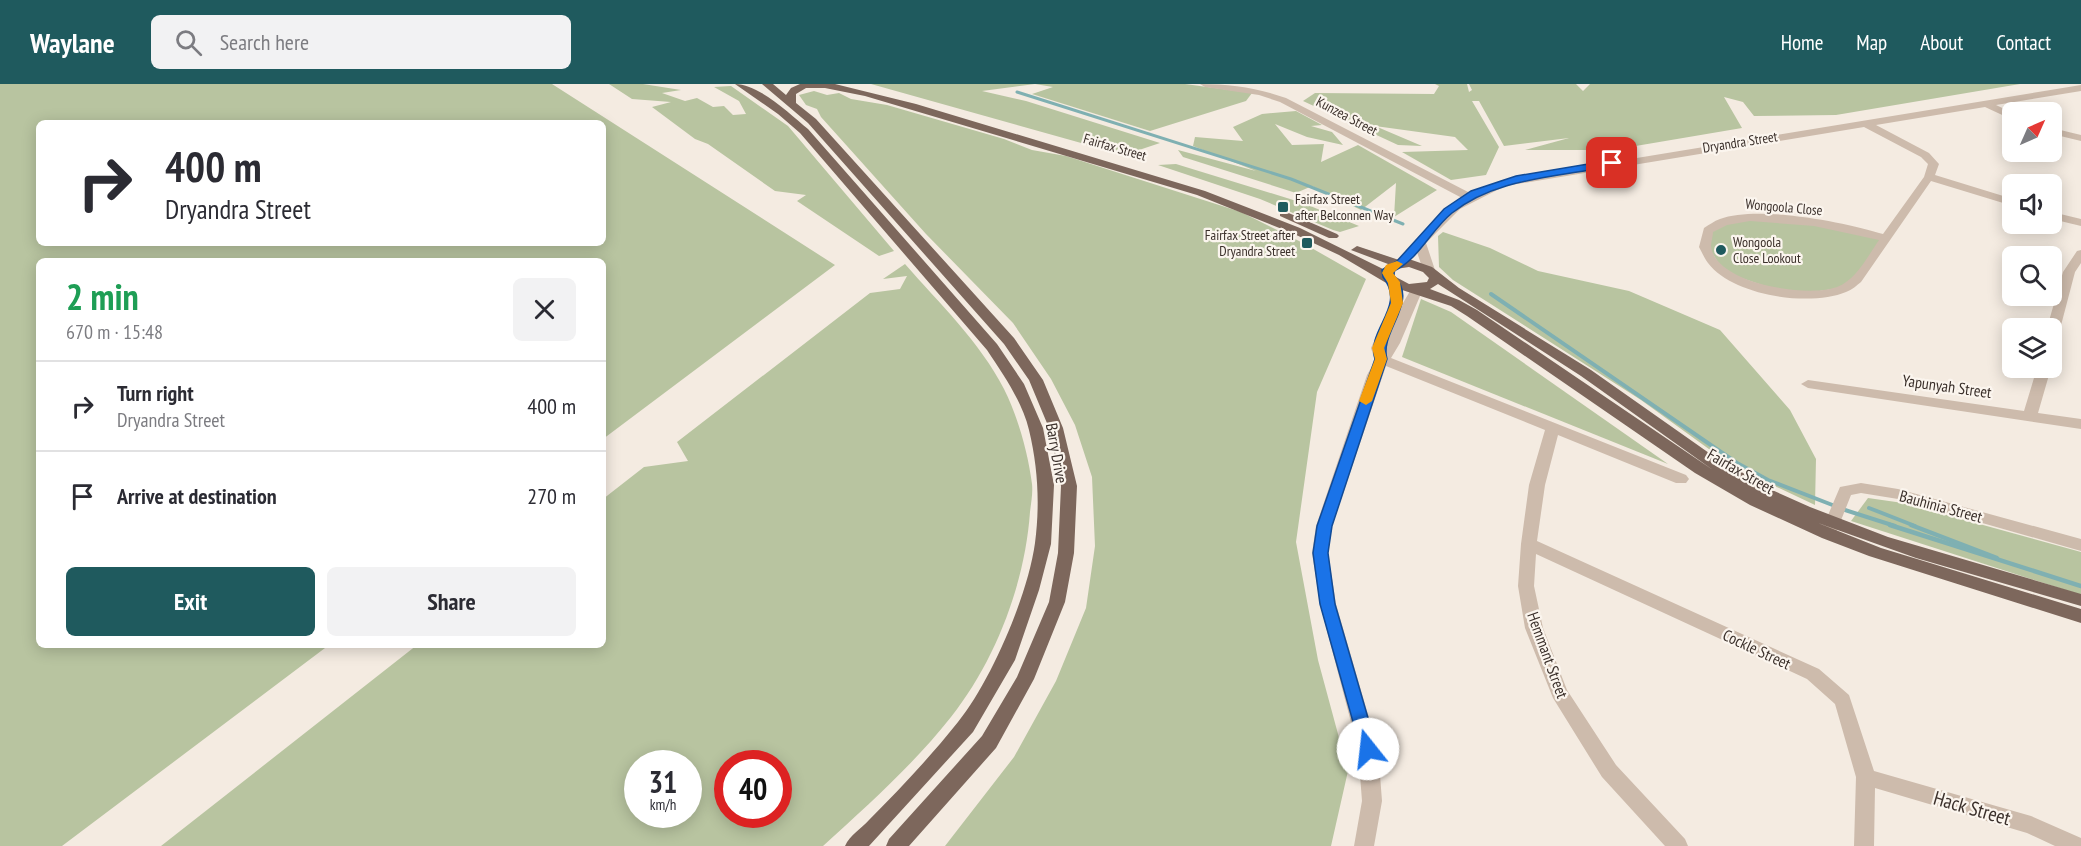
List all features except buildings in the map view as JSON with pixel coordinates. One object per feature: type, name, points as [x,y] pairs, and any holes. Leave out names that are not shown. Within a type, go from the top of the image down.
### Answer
[{"type":"main road","name":"Barry Drive","points":[[740,84],[786,107],[834,145],[1009,341],[1036,380],[1056,428],[1069,486],[1066,553],[1057,602],[1025,679],[988,742],[896,846]]},
{"type":"main road","points":[[765,84],[761,87],[763,93],[786,107],[795,88],[822,84]]},
{"type":"main road","name":"Fairfax Street","points":[[822,84],[1212,195],[1314,238],[1391,280],[1455,303],[1472,313],[1700,469],[1755,501],[1834,519],[1875,552],[2081,616]]},
{"type":"main road","name":"Fairfax Street","points":[[854,84],[1208,186],[1307,223],[1363,252],[1400,264],[1413,264],[1431,272],[1455,291],[1605,386],[1708,461],[1765,493],[1834,519],[1875,539],[2081,600]]},
{"type":"main road","name":"Barry Drive","points":[[786,107],[810,138],[992,347],[1017,384],[1036,428],[1046,485],[1043,544],[1031,590],[1006,660],[966,726],[876,827],[855,846]]},
{"type":"main road","points":[[1391,280],[1390,267],[1400,264]]},
{"type":"main road","points":[[1418,289],[1432,284],[1431,272]]},
{"type":"street","name":"Kunzea Street","points":[[1205,84],[1261,92],[1283,100],[1468,197]]},
{"type":"street","name":"Dryandra Street","points":[[1400,264],[1448,212],[1468,197],[1516,179],[2081,88]]},
{"type":"street","points":[[1984,103],[2002,112]]},
{"type":"street","points":[[1863,122],[1932,160],[1934,164],[1929,177],[2002,200]]},
{"type":"street","points":[[2062,133],[2081,138]]},
{"type":"street","name":"Wongoola Close","points":[[1886,238],[1849,228],[1743,217],[1714,224],[1708,229],[1704,240],[1707,254],[1714,263],[1739,280],[1775,292],[1813,296],[1840,291],[1853,284],[1886,238],[1929,177]]},
{"type":"street","points":[[2062,217],[2081,223]]},
{"type":"street","points":[[1420,243],[1431,272]]},
{"type":"street","points":[[2056,318],[2069,272],[2081,254]]},
{"type":"street","points":[[1381,359],[1378,348],[1397,303],[1391,280]]},
{"type":"street","points":[[1364,846],[1372,801],[1368,749],[1328,604],[1320,553],[1324,526],[1381,359],[1389,351],[1408,303],[1418,289]]},
{"type":"street","points":[[1381,359],[1681,479]]},
{"type":"street","points":[[2030,416],[2041,378]]},
{"type":"street","name":"Yapunyah Street","points":[[1808,384],[2081,424]]},
{"type":"street","name":"Hemmant Street","points":[[1554,428],[1537,485],[1529,544],[1526,586],[1534,628],[1558,693],[1609,771],[1678,846]]},
{"type":"street","name":"Bauhinia Street","points":[[1834,519],[1845,491],[1861,488],[1898,494],[2081,545]]},
{"type":"street","name":"Cockle Street","points":[[1529,544],[1813,674],[1843,700],[1866,777],[1864,846]]},
{"type":"street","name":"Hack Street","points":[[1866,777],[2031,825],[2076,846]]},
{"type":"green space","points":[[0,84],[552,84],[835,265],[606,437],[606,258],[36,258],[36,648],[325,648],[62,846],[0,846]]},
{"type":"green space","points":[[609,84],[643,84],[681,90],[662,93],[685,101],[697,98],[713,107],[724,106],[733,115],[746,114],[739,101],[714,87],[731,86],[788,126],[894,251],[879,256],[797,201],[806,195],[775,191],[708,144],[695,139],[652,107],[671,102],[632,99]]},
{"type":"green space","points":[[871,84],[1035,84],[982,91],[1026,101],[1160,143],[1124,155]]},
{"type":"green space","points":[[1035,84],[1185,84],[1252,93],[1246,101],[1150,131],[1032,94],[1053,87]]},
{"type":"green space","points":[[1435,84],[1467,84],[1469,92],[1472,90],[1469,84],[1576,84],[1583,91],[1590,84],[2020,84],[1836,115],[1754,116],[1743,102],[1724,97],[1742,128],[1612,150],[1525,150],[1569,138],[1504,146],[1479,101],[1472,101],[1499,147],[1486,175],[1451,180],[1402,152],[1468,150],[1455,137],[1375,126],[1422,146],[1398,145],[1303,101],[1315,93],[1434,94],[1439,86]]},
{"type":"green space","points":[[814,91],[827,95],[839,93],[851,99],[887,105],[1004,139],[1032,150],[1066,156],[1241,212],[1301,242],[1366,279],[1317,392],[1296,542],[1318,660],[1348,771],[1331,846],[945,846],[1014,757],[1056,681],[1086,608],[1095,546],[1092,477],[1075,425],[1051,379],[1013,323],[926,234],[821,117],[817,109],[806,105],[799,95]]},
{"type":"green space","points":[[1296,111],[1322,125],[1311,126],[1332,132],[1343,145],[1307,137],[1275,124],[1292,145],[1324,144],[1321,162],[1358,145],[1437,190],[1394,217],[1396,183],[1361,210],[1312,186],[1296,193],[1183,157],[1178,150],[1256,171],[1193,146],[1195,137],[1243,141],[1233,127],[1262,114]]},
{"type":"green space","points":[[1176,164],[1303,203],[1359,226],[1340,232],[1333,230],[1260,199],[1158,165]]},
{"type":"green space","points":[[1732,218],[1849,228],[1886,238],[1848,287],[1791,295],[1724,272],[1704,240],[1705,234]]},
{"type":"green space","points":[[1443,232],[1490,248],[1538,271],[1629,291],[1720,330],[1790,410],[1816,459],[1815,505],[1762,480],[1713,452],[1641,400],[1453,280],[1439,267],[1438,236]]},
{"type":"green space","points":[[905,264],[983,355],[1004,389],[1018,423],[1030,472],[1032,498],[1027,539],[1015,593],[1005,620],[982,671],[967,695],[922,751],[823,846],[161,846],[413,648],[606,648],[606,497],[644,467],[688,461],[677,442],[870,293],[900,289],[907,276],[883,279]]},
{"type":"green space","points":[[1421,299],[1451,312],[1668,464],[1402,357]]},
{"type":"green space","points":[[1868,498],[1903,503],[2081,552],[2081,595],[1851,521]]},
{"type":"waterway","points":[[1017,92],[1291,179],[1403,224]]},
{"type":"waterway","points":[[1491,294],[1737,463],[1768,480],[1835,506]]},
{"type":"waterway","points":[[1869,508],[1915,526]]},
{"type":"waterway","points":[[1842,509],[1895,526]]},
{"type":"waterway","points":[[1890,525],[2081,586]]},
{"type":"waterway","points":[[1911,525],[1997,558]]},
{"type":"slow traffic","points":[[1366,401],[1381,359],[1378,348],[1397,303],[1394,282],[1390,280],[1387,273],[1390,267],[1397,264]]},
{"type":"place","name":"Fairfax Street after Belconnen Way","points":[[1283,207]]},
{"type":"place","name":"Fairfax Street after Dryandra Street","points":[[1307,243]]},
{"type":"place","name":"Wongoola Close Lookout","points":[[1721,250]]},
{"type":"route","points":[[1368,749],[1328,604],[1320,553],[1324,526],[1381,359],[1378,348],[1397,303],[1394,282],[1388,277],[1388,270],[1390,267],[1401,264],[1448,212],[1475,193],[1516,179],[1612,163]]}]
